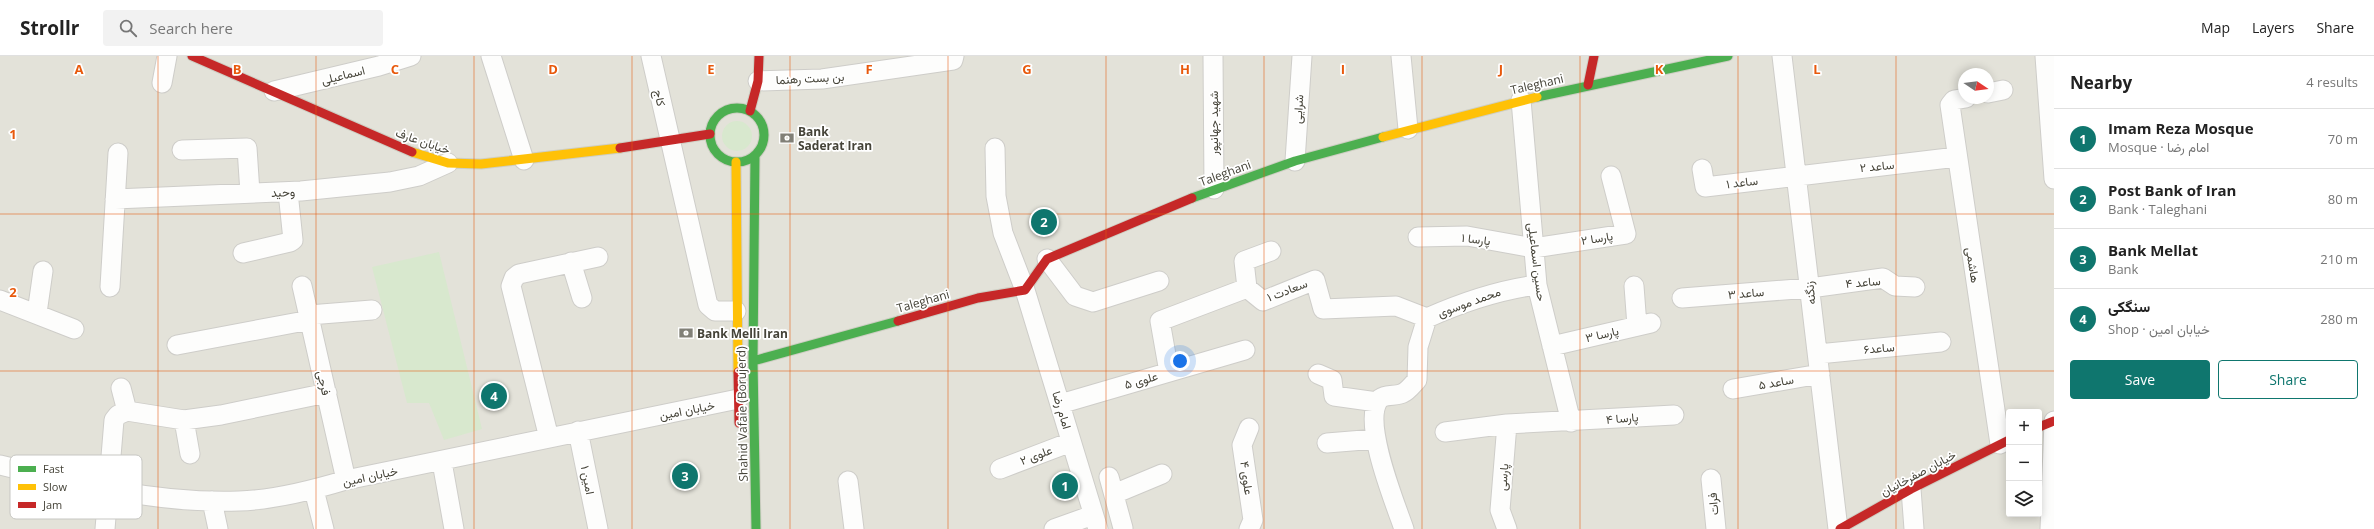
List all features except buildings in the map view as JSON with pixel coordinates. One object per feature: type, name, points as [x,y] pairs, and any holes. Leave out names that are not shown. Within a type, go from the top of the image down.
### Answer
[{"type":"main road","name":"خیابان عارف","points":[[192,56],[422,156],[448,163],[481,164],[524,160],[669,141],[710,134]]},
{"type":"main road","points":[[750,111],[758,81],[759,56]]},
{"type":"main road","points":[[1588,85],[1594,56]]},
{"type":"main road","name":"Taleghani","points":[[1047,259],[1214,189],[1294,161],[1408,129],[1521,100],[1728,56]]},
{"type":"main road","points":[[736,108],[750,111],[760,120],[763,128],[762,146],[755,156],[741,162],[724,160],[716,154],[711,146],[710,134],[713,120],[720,114],[736,108]]},
{"type":"main road","name":"Shahid Vafaie (Borujerd)","points":[[755,156],[753,361],[756,529]]},
{"type":"main road","name":"Shahid Vafaie (Borujerd)","points":[[736,162],[736,312],[739,430]]},
{"type":"main road","points":[[1025,290],[1047,259]]},
{"type":"main road","name":"Taleghani","points":[[753,361],[978,298],[1025,290]]},
{"type":"main road","points":[[2042,426],[2054,421]]},
{"type":"main road","name":"خیابان صفرخانیان","points":[[1839,529],[1911,489],[2005,442]]},
{"type":"street","points":[[162,83],[167,56]]},
{"type":"street","name":"اسماعیلی","points":[[274,91],[365,70],[411,56]]},
{"type":"street","points":[[491,56],[524,160]]},
{"type":"street","name":"کاج","points":[[651,56],[669,141],[708,305],[716,311],[736,312]]},
{"type":"street","name":"بن بست رهنما","points":[[758,81],[822,79],[882,72],[953,60],[954,56]]},
{"type":"street","name":"شهید جهانپور","points":[[1213,56],[1214,189]]},
{"type":"street","name":"شرایی","points":[[1294,161],[1302,56]]},
{"type":"street","points":[[1401,56],[1408,129]]},
{"type":"street","name":"زنگنه","points":[[1782,56],[1839,529]]},
{"type":"street","points":[[2045,56],[2054,179]]},
{"type":"street","name":"هاشمی","points":[[1958,99],[1954,100],[1950,105],[1957,156],[2005,442]]},
{"type":"street","name":"حسین اسماعیلی","points":[[1521,100],[1537,285],[1571,422]]},
{"type":"street","points":[[182,150],[248,148],[250,193]]},
{"type":"street","name":"امام رضا","points":[[995,148],[996,196],[1003,233],[1025,290],[1096,522]]},
{"type":"street","points":[[110,287],[118,153]]},
{"type":"street","name":"ساعد ۲","points":[[1796,175],[1957,156]]},
{"type":"street","name":"وحید","points":[[115,200],[288,192],[390,182],[419,176],[448,163]]},
{"type":"street","name":"ساعد ۱","points":[[1702,169],[1705,187],[1796,175]]},
{"type":"street","name":"پارسا ۲","points":[[1534,248],[1626,234],[1611,176]]},
{"type":"street","points":[[243,253],[293,240],[288,192]]},
{"type":"street","name":"پارسا ۱","points":[[1418,237],[1466,236],[1534,248]]},
{"type":"street","points":[[1169,372],[1160,321],[1247,288],[1244,261],[1271,252]]},
{"type":"street","points":[[549,438],[511,286],[514,278],[519,274],[598,257]]},
{"type":"street","points":[[1047,259],[1075,296],[1092,302],[1158,281]]},
{"type":"street","points":[[571,262],[582,298]]},
{"type":"street","points":[[37,314],[43,271]]},
{"type":"street","name":"ساعد ۴","points":[[1810,288],[1883,278],[1895,286],[1915,287]]},
{"type":"street","name":"سعادت ۱","points":[[1247,288],[1263,301],[1315,280],[1323,309],[1396,306],[1427,318]]},
{"type":"street","name":"محمد موسوی","points":[[1377,402],[1382,398],[1404,393],[1417,380],[1418,347],[1427,318],[1460,303],[1505,289],[1537,285]]},
{"type":"street","name":"فرجی","points":[[302,286],[346,480]]},
{"type":"street","name":"پارسا ۳","points":[[1552,346],[1644,324],[1634,286]]},
{"type":"street","name":"ساعد ۳","points":[[1682,298],[1810,288]]},
{"type":"street","points":[[0,300],[74,329]]},
{"type":"street","points":[[177,345],[309,317],[372,310]]},
{"type":"street","name":"ساعد۶","points":[[1818,354],[1941,342]]},
{"type":"street","name":"علوی ۵","points":[[1060,404],[1245,350]]},
{"type":"street","points":[[1318,374],[1332,380],[1334,396],[1377,402],[1375,426],[1379,455],[1404,529]]},
{"type":"street","name":"ساعد ۵","points":[[1733,389],[1820,374]]},
{"type":"street","points":[[121,388],[127,411]]},
{"type":"street","points":[[110,455],[114,420],[118,415],[127,411],[184,420],[221,415],[326,393]]},
{"type":"street","name":"خیابان امین","points":[[142,493],[212,501],[241,501],[314,490],[346,480],[442,462],[578,431],[738,399]]},
{"type":"street","name":"پارسا ۴","points":[[1445,432],[1507,424],[1571,422],[1674,415]]},
{"type":"street","points":[[184,420],[190,454]]},
{"type":"street","points":[[2050,529],[2054,421]]},
{"type":"street","name":"پارسی","points":[[1507,424],[1500,510],[1507,529]]},
{"type":"street","name":"علوی ۴","points":[[1249,428],[1242,446],[1253,520],[1249,529]]},
{"type":"street","name":"امین ۱","points":[[578,431],[598,529]]},
{"type":"street","points":[[1327,443],[1376,439]]},
{"type":"street","name":"علوی ۲","points":[[1000,469],[1071,442]]},
{"type":"street","points":[[442,462],[454,529]]},
{"type":"street","name":"خیابان امین","points":[[0,465],[10,467]]},
{"type":"street","points":[[1122,529],[1112,485],[1162,474]]},
{"type":"street","name":"فرات","points":[[1711,479],[1716,529]]},
{"type":"street","points":[[848,481],[854,529]]},
{"type":"street","points":[[1911,489],[1914,529]]},
{"type":"street","points":[[314,490],[324,529]]},
{"type":"street","points":[[212,501],[218,529]]},
{"type":"street","points":[[105,529],[106,519]]},
{"type":"street","points":[[1054,529],[1096,522]]},
{"type":"shaded area","points":[[0,56],[2054,56],[2054,529],[0,529]]},
{"type":"green space","points":[[737,121],[748,125],[752,136],[748,147],[737,151],[726,147],[722,136],[726,125]]},
{"type":"green space","points":[[439,252],[482,429],[444,440],[429,403],[407,403],[372,267]]},
{"type":"traffic: fast","points":[[1537,97],[1728,56]]},
{"type":"traffic: fast","points":[[732,108],[742,108],[752,112],[760,120],[764,130],[764,135],[764,140],[760,150],[752,158],[742,162],[732,162],[722,158],[714,150],[710,140],[710,130],[714,120],[722,112],[732,108]]},
{"type":"traffic: fast","points":[[1192,198],[1295,161],[1383,137]]},
{"type":"traffic: fast","points":[[755,155],[753,361],[756,529]]},
{"type":"traffic: fast","points":[[753,361],[898,321]]},
{"type":"traffic: slow","points":[[1383,137],[1537,97]]},
{"type":"traffic: slow","points":[[412,152],[448,163],[481,164],[620,148]]},
{"type":"traffic: slow","points":[[736,162],[738,372]]},
{"type":"traffic: jam","points":[[192,56],[412,152]]},
{"type":"traffic: jam","points":[[750,111],[758,81],[759,56]]},
{"type":"traffic: jam","points":[[1588,85],[1594,56]]},
{"type":"traffic: jam","points":[[620,148],[710,134]]},
{"type":"traffic: jam","points":[[898,321],[978,298],[1025,290],[1047,259],[1192,198]]},
{"type":"traffic: jam","points":[[738,372],[739,423]]},
{"type":"traffic: jam","points":[[2042,426],[2054,421]]},
{"type":"traffic: jam","points":[[1840,529],[1911,489],[2006,442]]},
{"type":"place","name":"Bank Saderat Iran","points":[[787,138]]},
{"type":"place","name":"Post Bank of Iran","points":[[1044,222]]},
{"type":"place","name":"Bank Melli Iran","points":[[686,333]]},
{"type":"place","name":"سنگکی","points":[[494,396]]},
{"type":"place","name":"Bank Mellat","points":[[685,476]]},
{"type":"place","name":"Imam Reza Mosque","points":[[1065,486]]}]
